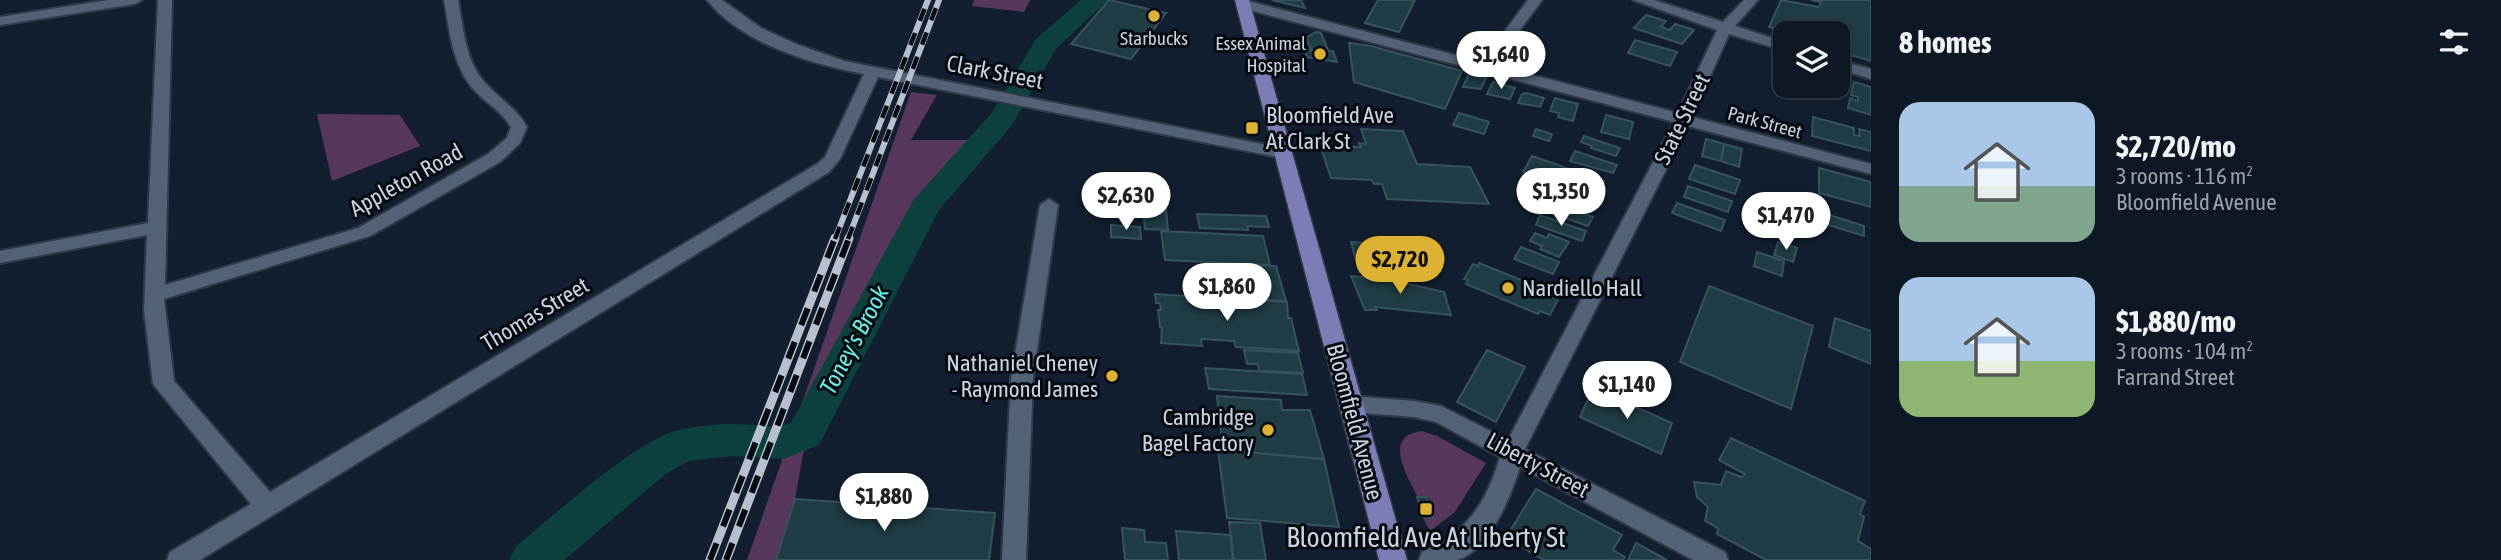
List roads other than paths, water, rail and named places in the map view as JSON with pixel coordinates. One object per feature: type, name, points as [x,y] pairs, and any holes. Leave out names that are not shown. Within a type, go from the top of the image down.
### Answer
[{"type":"main road","name":"Bloomfield Avenue","points":[[1243,2],[1393,560]]},
{"type":"street","points":[[0,21],[135,0]]},
{"type":"street","points":[[165,0],[153,310],[164,384],[267,505]]},
{"type":"street","name":"Appleton Road","points":[[154,295],[364,232],[494,158],[514,140],[520,127],[511,110],[480,87],[465,65],[451,0]]},
{"type":"street","name":"Clark Street","points":[[714,0],[756,31],[780,44],[825,60],[873,72],[1282,153]]},
{"type":"street","points":[[1485,68],[1535,0]]},
{"type":"street","points":[[1640,0],[1773,43]]},
{"type":"street","name":"State Street","points":[[1431,560],[1456,548],[1489,514],[1502,491],[1513,451],[1683,120],[1725,27],[1751,0]]},
{"type":"street","name":"Park Street","points":[[1243,2],[1871,169]]},
{"type":"street","points":[[1850,68],[1871,74]]},
{"type":"street","name":"Thomas Street","points":[[180,560],[823,169],[832,159],[873,72]]},
{"type":"street","points":[[1014,560],[1022,378],[1049,205]]},
{"type":"street","points":[[0,257],[157,227]]},
{"type":"street","name":"Liberty Street","points":[[1350,404],[1431,412],[1513,451],[1716,560]]},
{"type":"waterway","name":"Toney's Brook","points":[[532,560],[652,461],[682,445],[733,440],[784,443],[805,434],[925,206],[1003,118],[1045,45],[1096,0]]},
{"type":"railway","points":[[835,239],[928,0]]},
{"type":"railway","points":[[848,239],[939,0]]},
{"type":"railway","points":[[710,560],[835,238]]},
{"type":"railway","points":[[726,560],[849,238]]},
{"type":"place","name":"Starbucks","points":[[1154,16]]},
{"type":"place","name":"Essex Animal Hospital","points":[[1320,54]]},
{"type":"place","name":"Bloomfield Ave At Clark St","points":[[1252,128]]},
{"type":"place","name":"Nardiello Hall","points":[[1508,288]]},
{"type":"place","name":"Nathaniel Cheney - Raymond James","points":[[1112,376]]},
{"type":"place","name":"Cambridge Bagel Factory","points":[[1268,430]]},
{"type":"place","name":"Bloomfield Ave At Liberty St","points":[[1426,509]]}]
